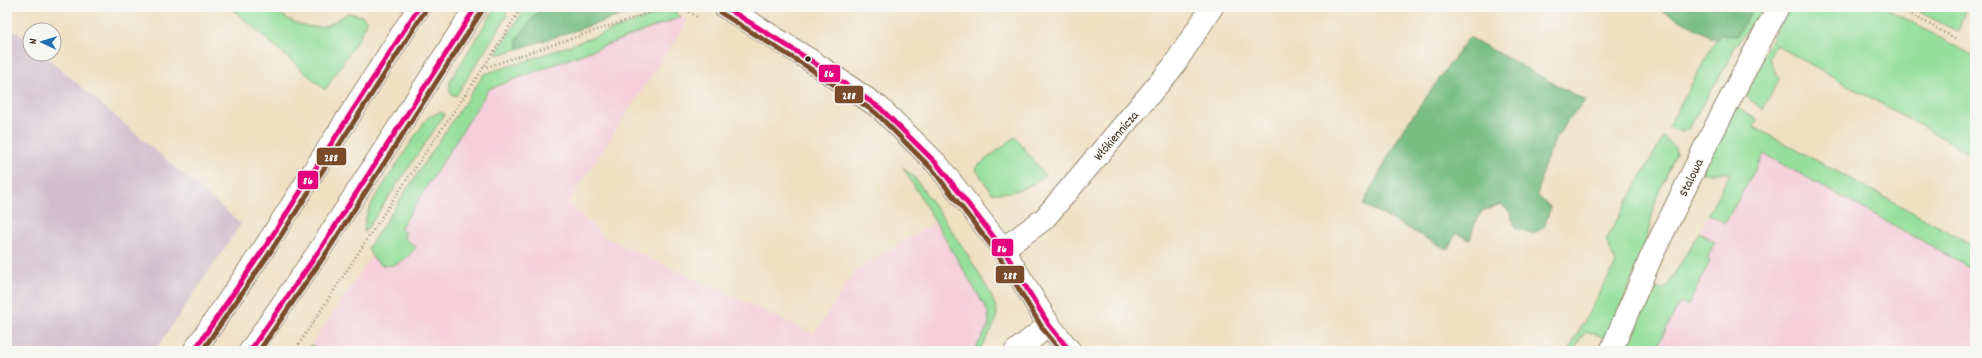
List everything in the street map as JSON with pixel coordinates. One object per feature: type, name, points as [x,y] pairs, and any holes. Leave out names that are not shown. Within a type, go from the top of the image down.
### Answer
[{"type":"street","points":[[194,351],[265,247],[419,7]]},
{"type":"street","points":[[250,351],[319,251],[476,7]]},
{"type":"street","points":[[725,7],[810,60],[880,108],[937,164],[1003,249],[1049,325],[1070,351]]},
{"type":"street","name":"Włókiennicza","points":[[1003,249],[1044,219],[1172,68],[1212,7]]},
{"type":"street","name":"Stalowa","points":[[1611,351],[1652,255],[1706,145],[1778,7]]},
{"type":"street","points":[[1016,351],[1049,325]]},
{"type":"path","points":[[294,351],[349,269],[367,238],[483,68],[521,7]]},
{"type":"path","points":[[483,68],[666,7]]},
{"type":"path","points":[[1898,7],[1956,39]]},
{"type":"shaded area","points":[[674,12],[688,20],[568,203],[604,237],[814,334],[856,270],[936,222],[988,312],[989,325],[974,351],[307,351],[487,85]]},
{"type":"shaded area","points":[[7,24],[22,36],[22,62],[52,62],[241,224],[155,351],[7,351]]},
{"type":"shaded area","points":[[1754,127],[1975,246],[1975,351],[1630,351],[1699,233]]},
{"type":"green space","points":[[230,7],[274,7],[288,19],[300,25],[313,27],[327,25],[348,13],[362,16],[367,21],[360,36],[325,90]]},
{"type":"green space","points":[[496,7],[504,7],[507,16],[456,96],[450,93],[450,81]]},
{"type":"green space","points":[[526,7],[647,7],[498,55],[497,52]]},
{"type":"green space","points":[[542,7],[647,7],[518,49],[517,39]]},
{"type":"green space","points":[[1655,7],[1754,7],[1737,36],[1720,34],[1717,40]]},
{"type":"green space","points":[[1754,7],[1767,7],[1756,26],[1748,30],[1733,48],[1729,61],[1688,129],[1682,132],[1668,127],[1719,34],[1737,36]]},
{"type":"green space","points":[[1788,7],[1884,7],[1975,57],[1975,156],[1776,45],[1769,58],[1779,79],[1763,110],[1743,94]]},
{"type":"green space","points":[[1910,7],[1966,7],[1958,32]]},
{"type":"green space","points":[[671,9],[681,17],[489,89],[400,229],[406,233],[404,238],[416,247],[404,260],[390,266],[378,262],[372,257],[368,248],[484,74],[529,60]]},
{"type":"green space","points":[[1469,37],[1586,101],[1560,132],[1553,144],[1543,170],[1538,196],[1550,207],[1544,227],[1533,234],[1515,227],[1509,211],[1501,204],[1482,211],[1474,226],[1470,240],[1456,233],[1448,250],[1363,204],[1402,131]]},
{"type":"green space","points":[[1736,107],[1757,120],[1754,127],[1975,246],[1975,270],[1764,154],[1725,223],[1708,214],[1730,173],[1701,173]]},
{"type":"green space","points":[[440,112],[445,114],[364,233],[365,219],[373,201],[427,118]]},
{"type":"green space","points":[[1015,137],[1045,175],[1027,187],[1014,191],[992,193],[975,168]]},
{"type":"green space","points":[[1663,137],[1675,148],[1676,154],[1657,196],[1644,249],[1608,341],[1594,333],[1586,332],[1579,340],[1574,351],[1568,351],[1616,263],[1606,240]]},
{"type":"green space","points":[[903,167],[915,178],[963,247],[987,288],[995,305],[997,316],[996,320],[979,351],[974,351],[989,325],[988,312]]},
{"type":"green space","points":[[1699,233],[1715,242],[1707,259],[1710,261],[1688,306],[1680,302],[1655,351],[1619,351],[1646,289],[1665,289]]},
{"type":"green space","points":[[311,345],[324,351],[304,351]]},
{"type":"transit line","name":"86","points":[[194,351],[265,247],[419,7]]},
{"type":"transit line","name":"86","points":[[250,351],[319,251],[476,7]]},
{"type":"transit line","name":"86","points":[[725,7],[810,60],[880,108],[937,164],[1003,249],[1049,325],[1070,351]]},
{"type":"transit line","name":"288","points":[[202,351],[271,251],[425,11]]},
{"type":"transit line","name":"288","points":[[259,351],[325,255],[482,11]]},
{"type":"transit line","name":"288","points":[[721,13],[806,66],[876,113],[932,169],[997,253],[1043,329],[1061,351]]}]
